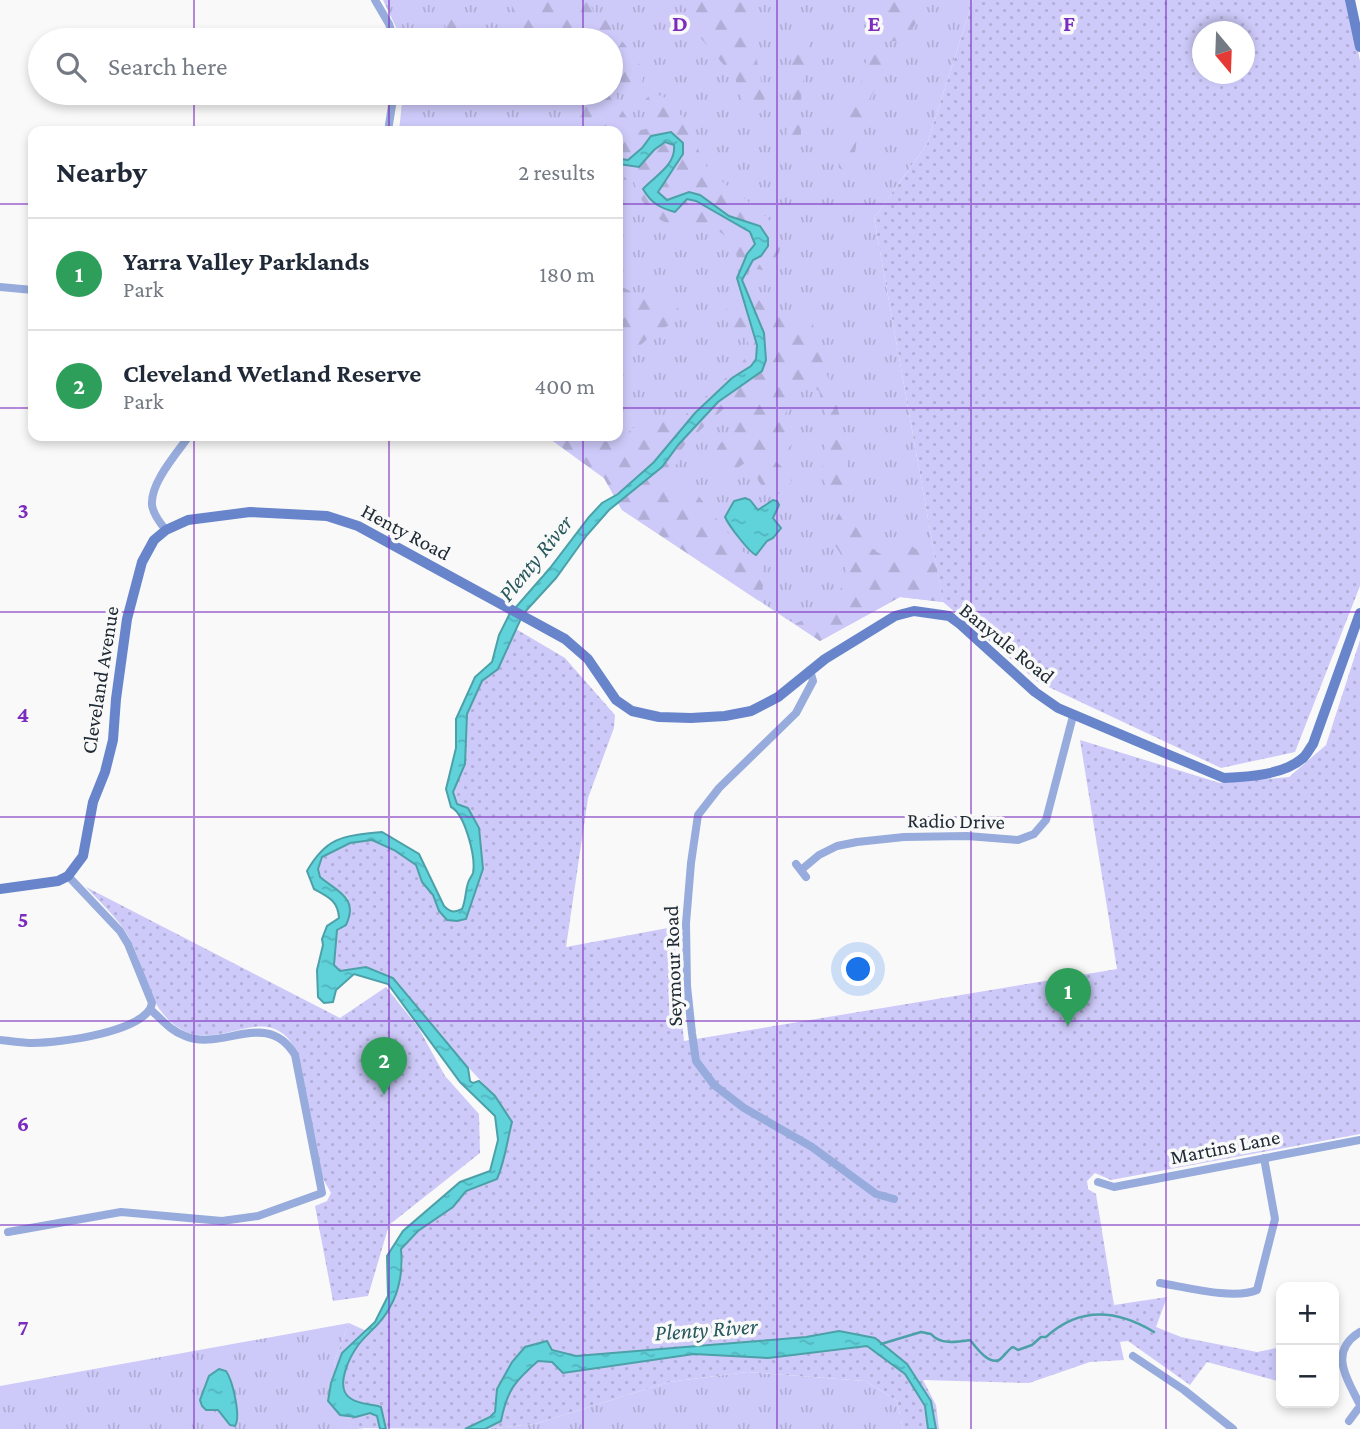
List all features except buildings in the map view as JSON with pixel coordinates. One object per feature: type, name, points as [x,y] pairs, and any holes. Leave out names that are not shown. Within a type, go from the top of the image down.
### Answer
[{"type":"street","points":[[375,0],[390,28]]},
{"type":"street","points":[[1350,0],[1360,47]]},
{"type":"street","points":[[389,126],[392,105]]},
{"type":"street","points":[[0,287],[28,290]]},
{"type":"street","points":[[166,530],[152,506],[153,493],[162,473],[185,441]]},
{"type":"street","name":"Henty Road","points":[[166,530],[188,520],[250,512],[327,516],[359,526],[498,604]]},
{"type":"street","name":"Cleveland Avenue","points":[[68,876],[83,856],[93,802],[105,772],[113,740],[122,644],[142,562],[154,540],[166,530]]},
{"type":"street","name":"Banyule Road","points":[[498,604],[565,639],[588,659],[616,700],[632,711],[659,717],[714,717],[751,711],[778,697],[810,670],[895,616],[914,611],[949,617],[1035,692],[1073,716],[1224,778],[1248,778],[1287,767],[1303,758],[1313,744],[1360,613]]},
{"type":"street","name":"Seymour Road","points":[[810,670],[813,681],[796,713],[719,788],[698,815],[686,923],[687,986],[696,1061],[714,1085],[744,1108],[812,1147],[876,1194],[894,1199]]},
{"type":"street","name":"Radio Drive","points":[[801,870],[819,855],[837,846],[857,842],[967,836],[1018,840],[1034,834],[1046,820],[1073,716]]},
{"type":"street","points":[[0,889],[47,884],[68,876],[101,908],[128,944],[152,1003],[151,1010],[141,1019],[108,1032],[33,1043],[0,1040]]},
{"type":"street","points":[[8,1232],[121,1212],[222,1221],[258,1216],[322,1193],[295,1055],[289,1045],[274,1035],[251,1031],[206,1040],[187,1037],[169,1027],[151,1010]]},
{"type":"street","name":"Martins Lane","points":[[1098,1182],[1114,1187],[1360,1140]]},
{"type":"street","points":[[1160,1283],[1227,1292],[1244,1293],[1257,1290],[1275,1219],[1264,1158]]},
{"type":"street","points":[[1349,1421],[1360,1406],[1342,1364],[1344,1349],[1360,1332]]},
{"type":"street","points":[[1133,1356],[1184,1390],[1233,1429]]},
{"type":"green space","points":[[383,0],[973,0],[927,144],[874,218],[943,602],[900,597],[820,641],[622,510],[604,478],[553,441],[623,441],[623,126],[400,126],[402,105],[623,105],[623,28],[396,28]]},
{"type":"green space","points":[[436,0],[454,0],[458,16],[466,28],[446,28]]},
{"type":"green space","points":[[510,0],[588,0],[596,17],[605,19],[612,28],[519,28]]},
{"type":"green space","points":[[682,0],[746,0],[752,12],[756,56],[765,101],[765,109],[754,118],[747,113],[735,78],[698,35]]},
{"type":"green space","points":[[891,0],[925,0],[926,5],[910,32],[899,40],[892,41],[883,39],[877,17],[881,6]]},
{"type":"green space","points":[[973,0],[1348,0],[1360,61],[1360,586],[1295,752],[1221,768],[1038,682],[943,602],[874,218],[927,144]]},
{"type":"green space","points":[[806,31],[809,53],[801,96],[801,140],[798,147],[793,149],[787,145],[786,136],[792,81],[790,47],[793,33]]},
{"type":"green space","points":[[623,42],[643,74],[638,90],[632,92],[623,88]]},
{"type":"green space","points":[[879,51],[882,58],[881,74],[863,115],[854,160],[843,170],[839,168],[843,135],[840,113],[843,105],[859,87],[869,56]]},
{"type":"green space","points":[[651,94],[670,101],[684,118],[690,121],[704,163],[714,175],[762,213],[774,227],[780,241],[778,255],[763,270],[747,268],[737,258],[728,238],[716,230],[702,226],[671,224],[661,220],[642,201],[634,182],[623,179],[623,126],[572,126],[568,105],[620,105],[627,118],[641,130],[650,128],[652,121],[645,112],[645,100]]},
{"type":"green space","points":[[623,288],[642,297],[673,300],[678,308],[678,318],[630,350],[623,351]]},
{"type":"green space","points":[[756,295],[767,313],[785,310],[803,315],[813,322],[814,335],[833,392],[847,450],[848,491],[844,494],[833,492],[826,486],[823,477],[827,433],[819,391],[803,387],[793,391],[785,415],[793,434],[792,443],[776,455],[774,460],[790,474],[791,482],[787,491],[770,496],[759,482],[751,462],[747,461],[737,468],[724,471],[720,471],[714,463],[718,447],[734,424],[733,406],[728,405],[687,442],[681,450],[678,463],[667,472],[665,477],[669,482],[697,494],[742,551],[765,560],[759,601],[622,510],[604,478],[553,441],[623,441],[623,436],[644,420],[651,418],[669,422],[684,416],[742,363],[746,356],[747,340],[728,323],[726,309],[740,298]]},
{"type":"green space","points":[[848,505],[852,508],[868,544],[879,553],[887,555],[903,536],[919,550],[933,546],[943,602],[900,597],[820,641],[795,624],[822,610],[835,597],[844,582],[845,566],[831,532],[842,507]]},
{"type":"green space","points":[[516,629],[565,658],[615,715],[614,728],[588,798],[566,947],[673,927],[684,1041],[1117,969],[1080,740],[1220,783],[1289,777],[1326,745],[1360,640],[1360,1134],[1111,1180],[1095,1173],[1087,1181],[1088,1189],[1096,1194],[1114,1305],[1167,1297],[1156,1327],[1181,1337],[1257,1352],[1276,1348],[1276,1381],[1207,1362],[1190,1385],[1128,1341],[1120,1342],[1124,1360],[1090,1362],[1029,1383],[923,1380],[936,1405],[939,1429],[903,1429],[897,1401],[866,1381],[747,1372],[669,1382],[535,1424],[483,1429],[351,1428],[334,1362],[349,1323],[371,1333],[403,1266],[401,1249],[418,1231],[453,1207],[466,1191],[497,1179],[512,1122],[495,1096],[442,1039],[393,978],[366,967],[340,972],[334,965],[337,929],[348,898],[320,877],[318,869],[321,857],[350,843],[372,840],[394,850],[416,865],[422,882],[433,895],[439,911],[457,921],[483,869],[479,828],[468,808],[457,804],[453,797],[464,748],[467,714],[482,680],[498,669]]},
{"type":"green space","points":[[86,887],[340,1018],[386,987],[418,1027],[445,1076],[479,1114],[480,1153],[389,1225],[368,1296],[333,1301],[315,1206],[327,1201],[331,1193],[322,1177],[298,1054],[287,1037],[274,1029],[260,1027],[199,1035],[184,1031],[171,1022],[153,998],[125,931]]},
{"type":"green space","points":[[349,1323],[334,1362],[351,1427],[364,1429],[0,1429],[0,1386]]},
{"type":"green space","points":[[747,1372],[866,1381],[897,1401],[903,1429],[483,1429],[535,1424],[669,1382]]},
{"type":"water","points":[[671,132],[683,143],[683,154],[658,192],[667,200],[689,192],[700,195],[729,216],[760,226],[768,238],[768,246],[761,256],[753,260],[742,280],[764,333],[766,360],[762,371],[718,402],[679,444],[662,467],[609,510],[556,578],[523,614],[498,669],[482,681],[467,714],[465,764],[453,792],[457,804],[468,808],[479,828],[483,869],[466,919],[447,920],[422,882],[416,865],[394,850],[372,840],[350,843],[322,857],[318,869],[320,877],[345,896],[350,908],[346,925],[337,930],[334,965],[340,971],[366,967],[393,978],[468,1068],[470,1081],[479,1081],[495,1096],[512,1122],[497,1179],[466,1191],[453,1207],[418,1231],[401,1249],[400,1279],[393,1300],[383,1318],[359,1344],[348,1363],[343,1379],[345,1393],[357,1402],[381,1407],[386,1429],[380,1429],[377,1416],[370,1413],[356,1417],[340,1415],[328,1401],[331,1383],[342,1353],[375,1322],[388,1296],[387,1256],[403,1231],[460,1182],[490,1171],[498,1140],[495,1116],[460,1082],[388,984],[354,974],[336,990],[333,1002],[324,1003],[318,997],[317,970],[322,939],[327,926],[339,918],[335,903],[314,889],[307,871],[314,859],[330,844],[347,837],[382,832],[419,854],[448,910],[462,909],[473,873],[473,857],[465,827],[451,807],[446,789],[456,748],[456,719],[475,677],[492,662],[499,635],[509,615],[589,517],[602,503],[618,494],[654,462],[695,413],[756,359],[757,345],[737,278],[747,254],[755,244],[750,232],[696,201],[687,199],[675,212],[660,207],[649,198],[643,189],[668,164],[674,152],[674,145],[665,142],[639,167],[623,165],[623,159],[628,160],[651,136]]},
{"type":"water","points":[[745,498],[758,510],[773,500],[779,505],[773,518],[781,528],[756,555],[739,538],[725,517],[734,501]]},
{"type":"water","points":[[839,1331],[875,1338],[907,1364],[931,1401],[936,1429],[928,1429],[925,1406],[905,1374],[867,1346],[768,1358],[694,1354],[563,1373],[552,1362],[538,1361],[513,1387],[501,1421],[485,1429],[465,1429],[495,1412],[497,1389],[512,1362],[525,1347],[547,1341],[552,1350],[576,1356],[806,1337]]},
{"type":"water","points":[[219,1369],[226,1371],[234,1390],[237,1407],[235,1426],[230,1425],[218,1410],[206,1410],[200,1400],[209,1376]]},
{"type":"waterway","points":[[881,1344],[921,1332],[944,1341],[970,1340],[982,1354],[995,1361],[1001,1359],[1013,1347],[1018,1350],[1032,1345],[1071,1320],[1085,1316],[1126,1319],[1154,1332]]},
{"type":"place","name":"Yarra Valley Parklands","points":[[1068,1026]]},
{"type":"place","name":"Cleveland Wetland Reserve","points":[[384,1095]]},
{"type":"water label","name":"Plenty River","points":[[535,558]]},
{"type":"water label","name":"Plenty River","points":[[706,1329]]}]
